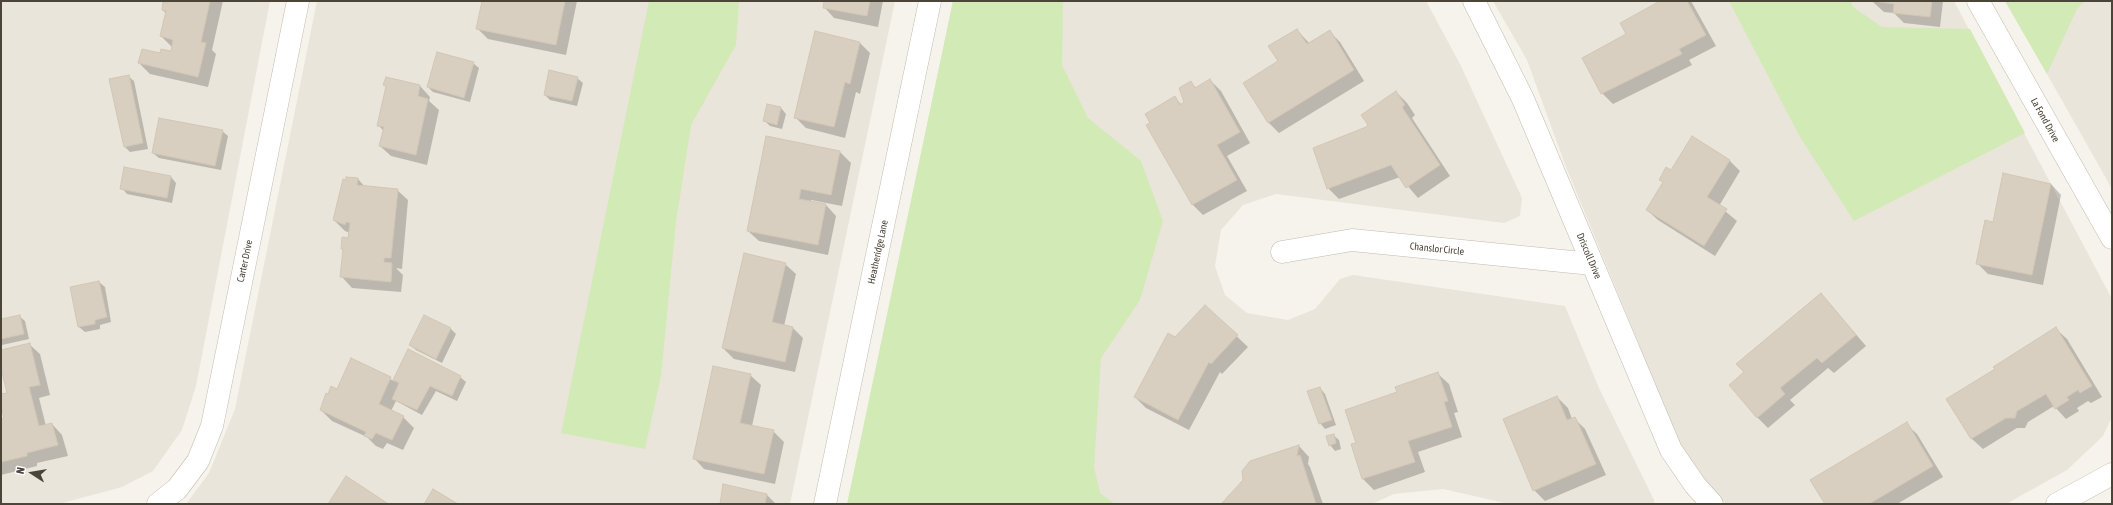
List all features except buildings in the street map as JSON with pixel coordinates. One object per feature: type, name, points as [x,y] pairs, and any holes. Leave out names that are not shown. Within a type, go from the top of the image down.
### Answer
[{"type":"street","name":"Carter Drive","points":[[158,504],[177,489],[198,461],[212,426],[298,1]]},
{"type":"street","name":"Heatheridge Lane","points":[[825,504],[930,1]]},
{"type":"street","name":"Driscoll Drive","points":[[1474,1],[1523,99],[1670,450],[1695,485],[1712,504]]},
{"type":"street","name":"La Fond Drive","points":[[1978,1],[2112,238]]},
{"type":"street","name":"Chanslor Circle","points":[[1282,252],[1352,240],[1592,264]]},
{"type":"street","points":[[2057,504],[2112,474]]},
{"type":"shaded area","points":[[1,1],[270,1],[196,386],[182,430],[153,471],[122,487],[59,504],[1,504]]},
{"type":"shaded area","points":[[317,1],[895,1],[790,504],[186,504],[209,473],[235,409]]},
{"type":"shaded area","points":[[953,1],[1426,1],[1460,64],[1522,198],[1520,216],[1504,223],[1276,194],[1243,205],[1221,230],[1215,266],[1225,295],[1247,313],[1288,320],[1315,309],[1340,279],[1353,275],[1565,306],[1599,388],[1654,500],[1654,504],[1509,504],[1443,489],[1394,494],[1372,504],[848,504]]},
{"type":"shaded area","points":[[1493,1],[1954,1],[2112,299],[2112,417],[2103,436],[2067,470],[2006,504],[1726,504],[1711,491],[1680,444],[1566,167],[1527,60]]},
{"type":"shaded area","points":[[2005,1],[2112,1],[2112,189],[2047,74]]},
{"type":"green space","points":[[649,1],[739,1],[736,45],[691,125],[676,222],[661,376],[645,449],[561,433]]},
{"type":"green space","points":[[953,1],[1063,1],[1062,65],[1088,118],[1141,161],[1163,221],[1140,300],[1101,358],[1094,467],[1100,493],[1115,504],[847,504]]},
{"type":"green space","points":[[1729,1],[1851,1],[1853,7],[1882,27],[1970,29],[2025,133],[1854,221],[1800,137]]},
{"type":"green space","points":[[2005,1],[2085,1],[2077,9],[2047,74]]}]
